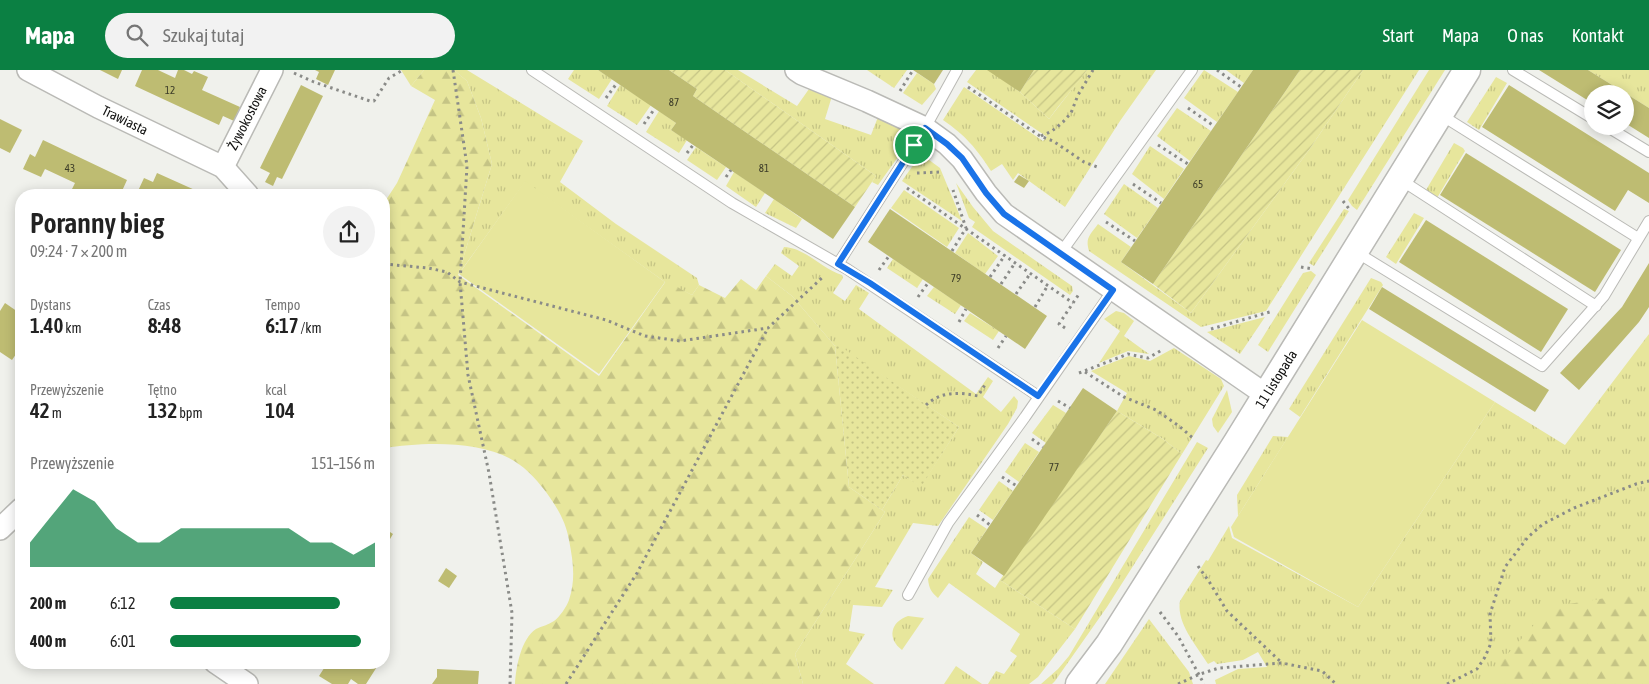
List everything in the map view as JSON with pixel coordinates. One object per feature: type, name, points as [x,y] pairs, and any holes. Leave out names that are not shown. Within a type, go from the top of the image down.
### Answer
[{"type":"street","name":"Trawiasta","points":[[28,70],[98,107],[223,166]]},
{"type":"street","name":"Żywokostowa","points":[[223,166],[272,70]]},
{"type":"street","points":[[796,70],[925,128],[962,158],[986,193],[1004,214],[1266,395]]},
{"type":"street","name":"11 Listopada","points":[[1079,684],[1110,644],[1467,70]]},
{"type":"street","points":[[223,166],[243,189]]},
{"type":"street","points":[[225,669],[247,684]]},
{"type":"lane","points":[[532,70],[732,203],[870,283],[1038,396]]},
{"type":"lane","points":[[838,264],[925,128],[957,70]]},
{"type":"lane","points":[[1060,254],[1192,70]]},
{"type":"lane","points":[[1513,70],[1584,113]]},
{"type":"lane","points":[[1440,114],[1638,238]]},
{"type":"lane","points":[[1621,135],[1649,152]]},
{"type":"lane","points":[[1400,179],[1596,306]]},
{"type":"lane","points":[[1355,251],[1542,366],[1604,296],[1649,221]]},
{"type":"lane","points":[[908,595],[948,523],[1113,290]]},
{"type":"path","points":[[289,70],[314,82],[374,101],[389,78],[403,70]]},
{"type":"path","points":[[453,70],[467,166],[460,282],[468,375],[489,473],[512,613],[510,684]]},
{"type":"path","points":[[898,95],[913,70]]},
{"type":"path","points":[[1040,136],[1052,131],[1071,113],[1078,95],[1093,70]]},
{"type":"path","points":[[1217,70],[1241,87]]},
{"type":"path","points":[[602,105],[617,82]]},
{"type":"path","points":[[963,84],[1040,136],[1053,141],[1084,162],[1125,179],[1161,203]]},
{"type":"path","points":[[1186,106],[1214,126]]},
{"type":"path","points":[[640,131],[655,108]]},
{"type":"path","points":[[1151,141],[1188,164]]},
{"type":"path","points":[[893,178],[912,173],[944,172]]},
{"type":"path","points":[[904,185],[1072,303]]},
{"type":"path","points":[[952,251],[966,228],[953,188]]},
{"type":"path","points":[[1099,218],[1135,241]]},
{"type":"path","points":[[990,276],[1005,255]]},
{"type":"path","points":[[1001,284],[1015,262]]},
{"type":"path","points":[[566,684],[638,573],[768,328],[838,264]]},
{"type":"path","points":[[390,265],[428,268],[447,272],[460,282],[606,320],[645,336],[680,341],[768,328]]},
{"type":"path","points":[[1016,294],[1030,274]]},
{"type":"path","points":[[1035,307],[1048,285]]},
{"type":"path","points":[[1066,330],[1059,324],[1081,289]]},
{"type":"path","points":[[1075,375],[1128,354],[1148,358],[1183,338],[1273,311]]},
{"type":"path","points":[[926,405],[932,399],[949,393],[962,392],[978,396],[996,368],[995,353],[1006,336]]},
{"type":"path","points":[[1084,371],[1124,397],[1156,410],[1194,439]]},
{"type":"path","points":[[1053,398],[1070,408]]},
{"type":"path","points":[[1027,436],[1043,447]]},
{"type":"path","points":[[1000,475],[1017,486]]},
{"type":"path","points":[[1447,684],[1477,669],[1485,657],[1491,643],[1490,614],[1505,567],[1528,537],[1543,524],[1574,508],[1636,484],[1649,481]]},
{"type":"path","points":[[973,513],[990,525]]},
{"type":"path","points":[[1198,566],[1226,611],[1282,663]]},
{"type":"path","points":[[1140,596],[1165,618],[1190,655],[1204,684]]},
{"type":"path","points":[[1178,684],[1219,668],[1282,663],[1322,671],[1336,684]]},
{"type":"green space","points":[[401,70],[424,70],[411,86]]},
{"type":"green space","points":[[424,70],[454,70],[467,81],[481,118],[492,164],[458,275],[599,376],[666,281],[692,295],[699,285],[725,298],[741,279],[756,290],[766,276],[792,296],[835,346],[849,487],[885,512],[795,654],[803,684],[515,684],[518,662],[527,639],[536,629],[552,622],[563,612],[573,585],[568,533],[557,509],[527,471],[506,457],[490,451],[454,444],[417,444],[390,447],[390,194],[397,183],[435,100],[411,86]]},
{"type":"green space","points":[[454,70],[467,70],[583,141],[560,182],[616,224],[697,278],[699,285],[692,295],[665,282],[525,182],[458,275],[492,164],[481,118],[467,81]]},
{"type":"green space","points":[[574,70],[598,70],[612,79],[599,99],[568,79]]},
{"type":"green space","points":[[669,70],[725,70],[876,176],[855,207],[693,96],[697,89]]},
{"type":"green space","points":[[725,70],[738,70],[797,106],[809,89],[832,96],[825,119],[871,135],[878,117],[898,122],[908,135],[908,143],[878,185],[872,182],[876,176]]},
{"type":"green space","points":[[867,70],[907,70],[894,88]]},
{"type":"green space","points":[[976,70],[989,70],[1020,92],[1049,119],[1087,70],[1156,70],[1120,121],[1065,207],[1018,173],[1013,180],[1002,164],[991,171],[970,143],[943,120],[964,87],[1043,141],[1047,137],[967,82]]},
{"type":"green space","points":[[1034,70],[1087,70],[1049,119],[1020,92]]},
{"type":"green space","points":[[1204,70],[1238,92],[1217,122],[1184,98]]},
{"type":"green space","points":[[1226,70],[1253,70],[1244,83]]},
{"type":"green space","points":[[1300,70],[1363,70],[1311,147],[1191,313],[1153,284]]},
{"type":"green space","points":[[1363,70],[1419,70],[1266,311],[1201,327],[1089,251],[1088,240],[1098,224],[1131,247],[1121,262],[1191,313],[1311,147]]},
{"type":"green space","points":[[1429,70],[1445,70],[1357,210],[1348,200]]},
{"type":"green space","points":[[1588,70],[1649,70],[1649,108],[1634,99],[1634,85],[1612,85]]},
{"type":"green space","points":[[917,73],[934,84],[936,89],[922,105],[903,93]]},
{"type":"green space","points":[[1496,77],[1507,83],[1479,130],[1467,122]]},
{"type":"green space","points":[[620,85],[651,105],[637,125],[607,106]]},
{"type":"green space","points":[[1177,108],[1211,131],[1190,161],[1157,136]]},
{"type":"green space","points":[[659,111],[676,123],[671,130],[687,140],[679,153],[646,132]]},
{"type":"green space","points":[[1454,143],[1465,151],[1437,198],[1426,190]]},
{"type":"green space","points":[[1150,146],[1184,169],[1164,199],[1132,174]]},
{"type":"green space","points":[[696,147],[726,167],[717,180],[687,160]]},
{"type":"green space","points":[[921,154],[940,168],[962,221],[902,181]]},
{"type":"green space","points":[[734,172],[765,193],[756,207],[726,186]]},
{"type":"green space","points":[[525,181],[665,282],[599,374],[459,274]]},
{"type":"green space","points":[[956,183],[993,231],[1072,286],[1073,291],[1070,295],[972,227],[975,222],[969,218]]},
{"type":"green space","points":[[1124,184],[1158,208],[1137,238],[1104,214]]},
{"type":"green space","points":[[904,190],[959,228],[947,247],[891,208]]},
{"type":"green space","points":[[774,199],[802,219],[796,228],[765,213]]},
{"type":"green space","points":[[1344,209],[1349,211],[1314,266],[1309,263]]},
{"type":"green space","points":[[1414,213],[1424,218],[1396,264],[1386,257]]},
{"type":"green space","points":[[968,233],[998,256],[985,274],[955,253]]},
{"type":"green space","points":[[784,247],[800,251],[842,275],[843,278],[833,293],[845,301],[856,285],[869,293],[859,309],[976,394],[988,377],[993,381],[983,397],[1001,412],[1014,396],[1018,401],[1017,408],[1008,424],[938,526],[913,523],[875,587],[893,590],[882,607],[853,605],[849,631],[865,634],[846,664],[874,684],[803,684],[795,654],[885,512],[882,510],[903,475],[921,486],[959,427],[837,345],[835,346],[792,296],[766,276],[775,264],[792,276],[799,266],[781,253]]},
{"type":"green space","points":[[893,259],[923,279],[917,288],[887,268]]},
{"type":"green space","points":[[1311,271],[1316,275],[1268,352],[1258,345],[1303,273]]},
{"type":"green space","points":[[1371,278],[1381,282],[1383,285],[1300,417],[1289,409]]},
{"type":"green space","points":[[934,287],[961,305],[955,314],[927,296]]},
{"type":"green space","points":[[1116,311],[1124,313],[1134,321],[1124,336],[1149,354],[1128,351],[1099,363],[1120,331],[1104,319]]},
{"type":"green space","points":[[970,313],[999,331],[993,340],[964,321]]},
{"type":"green space","points":[[1265,317],[1240,354],[1207,332]]},
{"type":"green space","points":[[1362,320],[1495,402],[1358,607],[1234,537],[1231,527]]},
{"type":"green space","points":[[1649,334],[1649,684],[1216,684],[1215,680],[1238,669],[1267,667],[1258,652],[1243,660],[1217,664],[1214,661],[1208,664],[1188,634],[1181,618],[1180,601],[1206,560],[1208,561],[1229,526],[1232,538],[1358,607],[1495,402],[1565,445]]},
{"type":"green space","points":[[837,344],[959,427],[921,487],[903,475],[882,510],[849,487],[835,346]]},
{"type":"green space","points":[[1174,348],[1221,379],[1224,386],[1182,454],[1163,439],[1117,411],[1127,393],[1091,371],[1129,356],[1150,361]]},
{"type":"green space","points":[[1227,390],[1232,412],[1218,433],[1213,426],[1212,419]]},
{"type":"green space","points":[[1053,405],[1066,413],[1046,443],[1032,433]]},
{"type":"green space","points":[[1117,411],[1163,439],[1182,454],[1075,629],[1000,580]]},
{"type":"green space","points":[[1273,436],[1288,437],[1238,516],[1237,495]]},
{"type":"green space","points":[[1197,442],[1208,448],[1107,607],[1055,681],[1052,684],[1041,684],[1069,656]]},
{"type":"green space","points":[[1025,443],[1039,452],[1019,482],[1005,472]]},
{"type":"green space","points":[[999,481],[1013,491],[993,520],[979,510]]},
{"type":"green space","points":[[969,517],[987,529],[971,553],[983,562],[976,574],[995,588],[1000,580],[1075,629],[1038,677],[1029,684],[988,684],[996,671],[1004,674],[1017,656],[1010,651],[1020,634],[949,583],[938,598],[930,587],[928,579]]},
{"type":"green space","points":[[1649,591],[1649,684],[1496,684],[1497,666],[1550,607]]},
{"type":"green space","points":[[908,616],[924,618],[902,650],[894,641],[893,631],[897,622]]},
{"type":"green space","points":[[1149,619],[1189,672],[1193,684],[1105,684]]},
{"type":"green space","points":[[956,666],[982,684],[944,684]]},
{"type":"building","points":[[100,70],[122,70],[118,79]]},
{"type":"building","points":[[142,70],[158,70],[175,78],[178,70],[184,70],[192,74],[194,71],[208,77],[202,90],[240,107],[234,121],[223,116],[219,125],[135,86]]},
{"type":"building","points":[[315,70],[335,70],[328,85],[316,79],[319,72]]},
{"type":"building","points":[[598,70],[669,70],[697,89],[693,96],[855,207],[833,239],[671,130],[676,123]]},
{"type":"building","points":[[913,70],[943,70],[934,84]]},
{"type":"building","points":[[987,70],[1034,70],[1020,92]]},
{"type":"building","points":[[1253,70],[1300,70],[1153,284],[1121,262]]},
{"type":"building","points":[[1539,70],[1588,70],[1612,85],[1584,85],[1584,98]]},
{"type":"building","points":[[301,85],[323,96],[282,179],[277,177],[273,186],[265,182],[270,173],[260,168]]},
{"type":"building","points":[[1509,85],[1584,132],[1584,135],[1589,135],[1649,173],[1649,203],[1628,190],[1615,211],[1482,127]]},
{"type":"building","points":[[1634,99],[1649,108],[1649,138],[1634,129]]},
{"type":"building","points":[[0,119],[22,130],[10,153],[0,148]]},
{"type":"building","points":[[43,140],[127,180],[123,189],[72,189],[75,183],[45,169],[41,177],[23,169],[30,154],[35,157]]},
{"type":"building","points":[[1466,153],[1621,250],[1595,292],[1440,195]]},
{"type":"building","points":[[157,173],[193,189],[139,189],[144,178],[153,182]]},
{"type":"building","points":[[1019,175],[1029,181],[1024,188],[1014,182]]},
{"type":"building","points":[[890,209],[1047,316],[1025,349],[868,242]]},
{"type":"building","points":[[1426,220],[1568,309],[1541,352],[1399,262]]},
{"type":"building","points":[[1649,263],[1649,307],[1639,322],[1579,390],[1560,373],[1622,307]]},
{"type":"building","points":[[1382,287],[1549,390],[1535,412],[1369,309]]},
{"type":"building","points":[[5,303],[15,310],[15,356],[12,360],[0,352],[0,311]]},
{"type":"building","points":[[1083,388],[1117,411],[1004,576],[971,553]]},
{"type":"building","points":[[446,568],[457,576],[449,588],[438,581]]},
{"type":"building","points":[[324,669],[376,669],[366,684],[358,684],[351,679],[348,684],[332,684],[319,676]]},
{"type":"building","points":[[437,669],[479,671],[478,684],[432,684],[437,677]]},
{"type":"route","points":[[925,128],[962,158],[986,193],[1004,214],[1113,290],[1038,396],[870,283],[838,264],[914,145],[925,128]]}]
